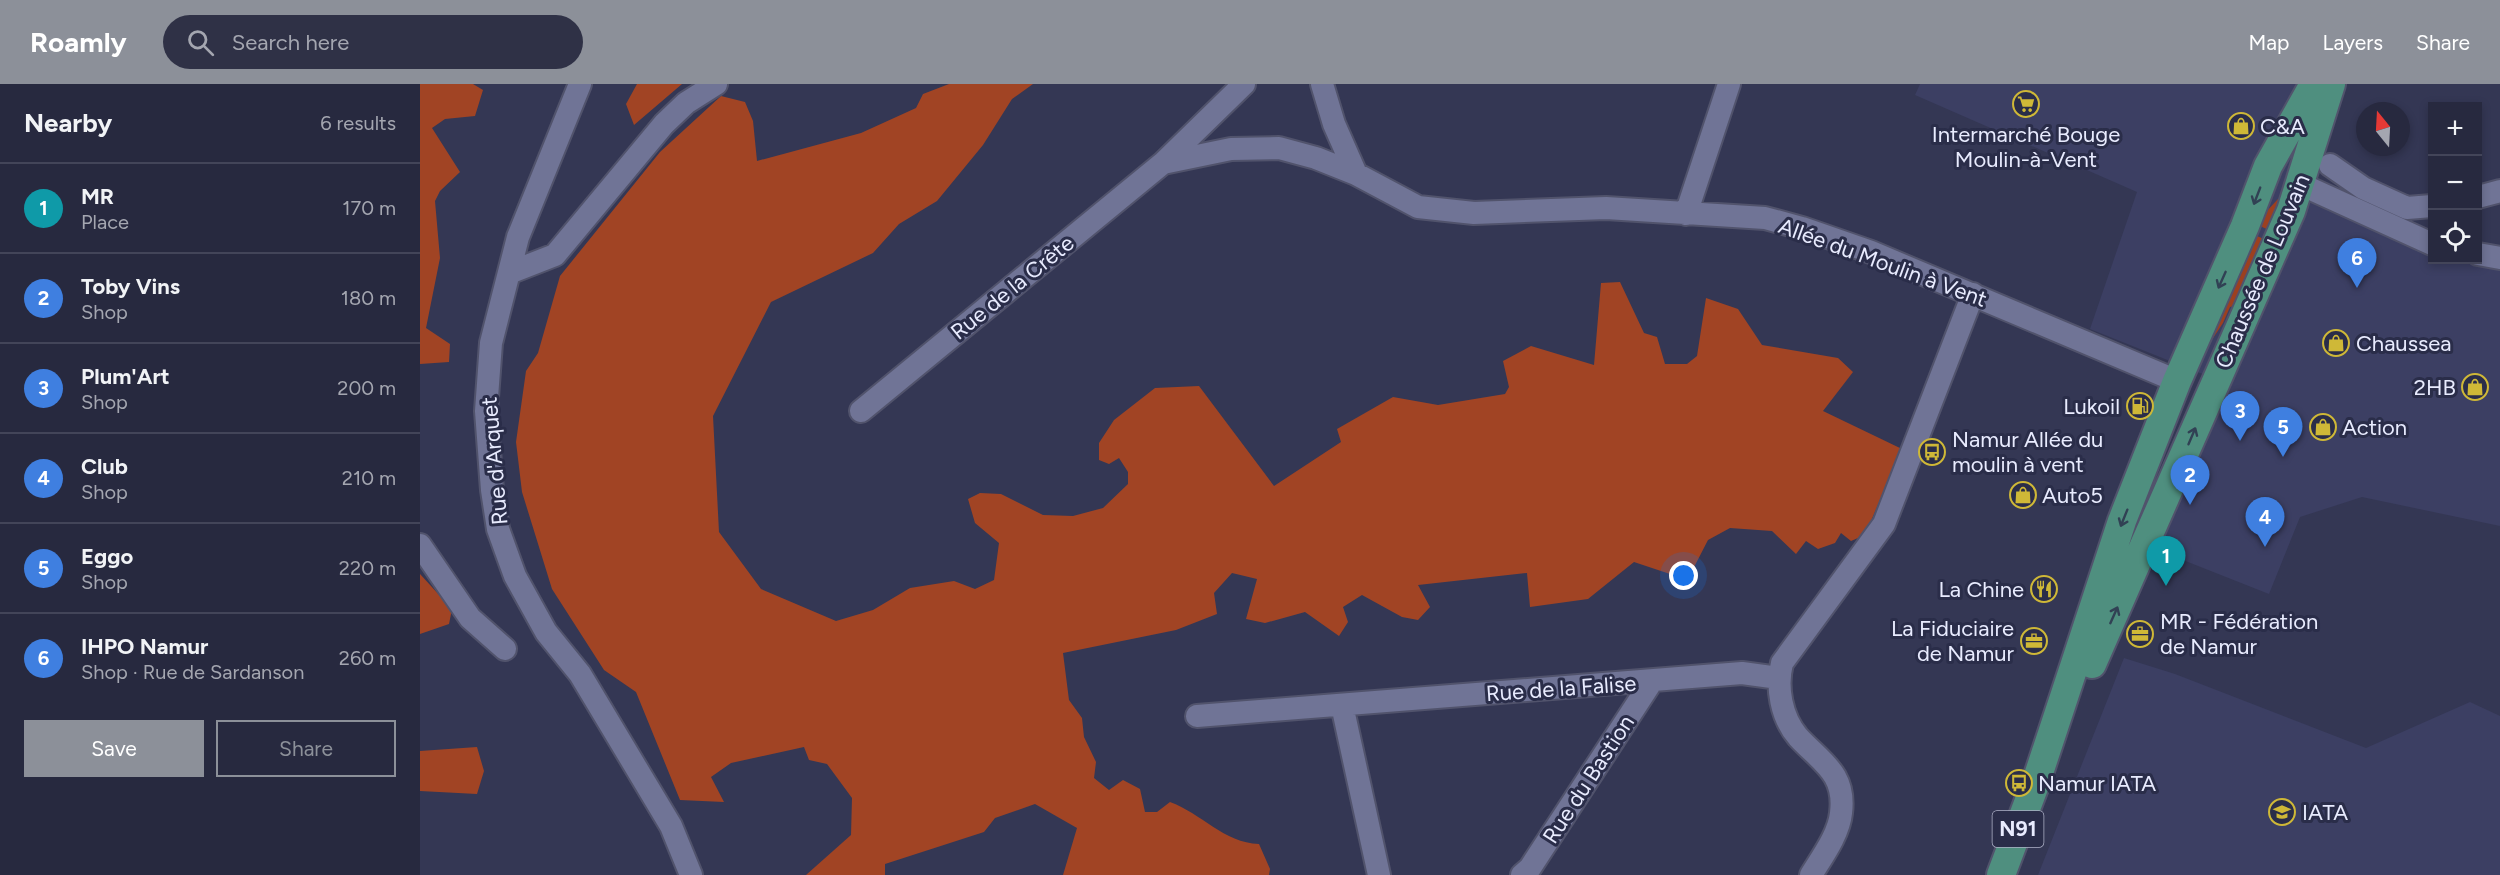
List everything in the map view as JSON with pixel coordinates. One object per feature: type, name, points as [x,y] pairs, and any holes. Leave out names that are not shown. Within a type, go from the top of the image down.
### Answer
[{"type":"main road","name":"Chaussée de Louvain","points":[[2001,875],[2036,782],[2122,521],[2139,483],[2177,381],[2245,226],[2268,166],[2314,84]]},
{"type":"main road","name":"Chaussée de Louvain","points":[[2036,782],[2168,493],[2291,211],[2331,84]]},
{"type":"main road","points":[[2268,166],[2300,184]]},
{"type":"main road","points":[[2177,381],[2214,384]]},
{"type":"main road","points":[[2139,483],[2168,493]]},
{"type":"street","name":"Rue d'Arquet","points":[[580,84],[518,237],[491,343],[486,411],[498,529],[515,576],[525,595],[546,632],[580,674],[671,826],[691,875]]},
{"type":"street","points":[[509,273],[555,255],[664,124],[686,103],[716,84]]},
{"type":"street","name":"Rue de la Crête","points":[[861,411],[1163,163],[1244,84]]},
{"type":"street","points":[[1322,84],[1334,124],[1356,174]]},
{"type":"street","points":[[1686,214],[1729,84]]},
{"type":"street","name":"Rue de la Crête","points":[[1163,163],[1231,148],[1279,148],[1316,158],[1356,174]]},
{"type":"street","points":[[2330,165],[2363,188],[2407,208],[2428,206]]},
{"type":"street","name":"Allée du Moulin à Vent","points":[[1356,174],[1418,207],[1474,213],[1606,208],[1765,218],[1802,228],[1973,294],[2177,381]]},
{"type":"street","points":[[2300,184],[2428,241]]},
{"type":"street","points":[[2482,196],[2500,191]]},
{"type":"street","points":[[2482,255],[2500,258]]},
{"type":"street","points":[[1811,875],[1841,815],[1842,789],[1829,766],[1797,735],[1781,702],[1779,678],[1782,663],[1884,524],[1973,294]]},
{"type":"street","points":[[420,545],[470,618],[505,649]]},
{"type":"street","name":"Rue de la Falise","points":[[1197,716],[1742,673],[1779,678]]},
{"type":"street","name":"Rue du Bastion","points":[[1522,875],[1530,868],[1652,681]]},
{"type":"street","points":[[1342,705],[1379,875]]},
{"type":"shaded area","points":[[420,84],[473,84],[483,90],[475,116],[445,119],[432,128],[460,172],[440,191],[435,201],[440,258],[426,328],[450,344],[449,362],[420,364]]},
{"type":"shaded area","points":[[637,84],[682,84],[634,125],[626,104]]},
{"type":"shaded area","points":[[949,84],[1033,84],[1012,99],[983,145],[937,201],[899,224],[873,253],[771,302],[713,416],[719,532],[761,589],[836,621],[873,610],[910,588],[954,581],[975,589],[994,580],[999,543],[975,523],[968,499],[980,493],[1001,494],[1043,515],[1073,516],[1103,508],[1128,484],[1128,472],[1119,458],[1109,464],[1099,460],[1099,443],[1114,420],[1155,388],[1199,386],[1274,486],[1341,442],[1337,429],[1393,397],[1438,405],[1505,394],[1509,387],[1503,361],[1531,346],[1594,365],[1601,283],[1620,282],[1644,333],[1657,337],[1665,364],[1687,364],[1697,356],[1706,298],[1738,309],[1762,345],[1838,358],[1853,372],[1823,411],[1902,449],[1865,535],[1851,541],[1841,533],[1835,543],[1818,549],[1806,541],[1796,554],[1772,531],[1730,528],[1708,540],[1691,573],[1670,574],[1634,562],[1588,599],[1530,607],[1527,573],[1418,585],[1430,607],[1418,620],[1402,617],[1362,595],[1343,607],[1348,622],[1339,636],[1305,612],[1265,623],[1246,619],[1257,579],[1232,573],[1214,593],[1217,614],[1176,630],[1063,653],[1069,700],[1082,718],[1084,737],[1096,762],[1094,778],[1109,790],[1123,780],[1140,789],[1145,812],[1157,812],[1170,802],[1235,839],[1259,844],[1270,869],[1269,875],[1063,875],[1077,828],[1035,804],[995,818],[984,832],[885,864],[885,875],[806,875],[851,835],[852,798],[827,764],[809,760],[804,747],[731,763],[711,777],[724,802],[680,800],[636,692],[604,670],[552,589],[522,492],[516,442],[526,371],[538,353],[560,276],[660,152],[721,96],[745,102],[753,121],[757,161],[861,133],[916,108],[923,94]]},
{"type":"shaded area","points":[[1920,84],[2316,84],[2300,184],[2428,242],[2428,264],[2482,264],[2482,260],[2500,267],[2500,526],[2362,497],[2300,517],[2269,594],[2145,545],[2220,381],[2090,329],[2137,192],[1915,95]]},
{"type":"shaded area","points":[[2278,199],[2280,200],[2271,231],[2260,226],[2266,212]]},
{"type":"shaded area","points":[[2257,236],[2266,240],[2238,305],[2230,307],[2223,323],[2200,358],[2250,246]]},
{"type":"shaded area","points":[[420,574],[452,609],[449,624],[420,634]]},
{"type":"shaded area","name":"IATA","points":[[2124,658],[2175,674],[2366,748],[2470,702],[2500,716],[2500,875],[2038,875]]},
{"type":"shaded area","points":[[477,747],[484,771],[477,794],[420,791],[420,751]]},
{"type":"place","name":"Intermarché Bouge Moulin-à-Vent","points":[[2026,104]]},
{"type":"place","name":"C&A","points":[[2241,126]]},
{"type":"place","name":"IHPO Namur","points":[[2357,288]]},
{"type":"place","name":"Chaussea","points":[[2336,343]]},
{"type":"place","name":"2HB","points":[[2475,387]]},
{"type":"place","name":"Lukoil","points":[[2140,406]]},
{"type":"place","name":"Action","points":[[2323,427]]},
{"type":"place","name":"Plum'Art","points":[[2240,441]]},
{"type":"place","name":"Namur Allée du moulin à vent","points":[[1932,452]]},
{"type":"place","name":"Eggo","points":[[2283,457]]},
{"type":"place","name":"Auto5","points":[[2023,495]]},
{"type":"place","name":"Toby Vins","points":[[2190,505]]},
{"type":"place","name":"Club","points":[[2265,547]]},
{"type":"place","name":"MR","points":[[2166,586]]},
{"type":"place","name":"La Chine","points":[[2044,589]]},
{"type":"place","name":"MR - Fédération de Namur","points":[[2140,634]]},
{"type":"place","name":"La Fiduciaire de Namur","points":[[2034,641]]},
{"type":"place","name":"Namur IATA","points":[[2019,783]]},
{"type":"place","name":"IATA","points":[[2282,812]]}]
